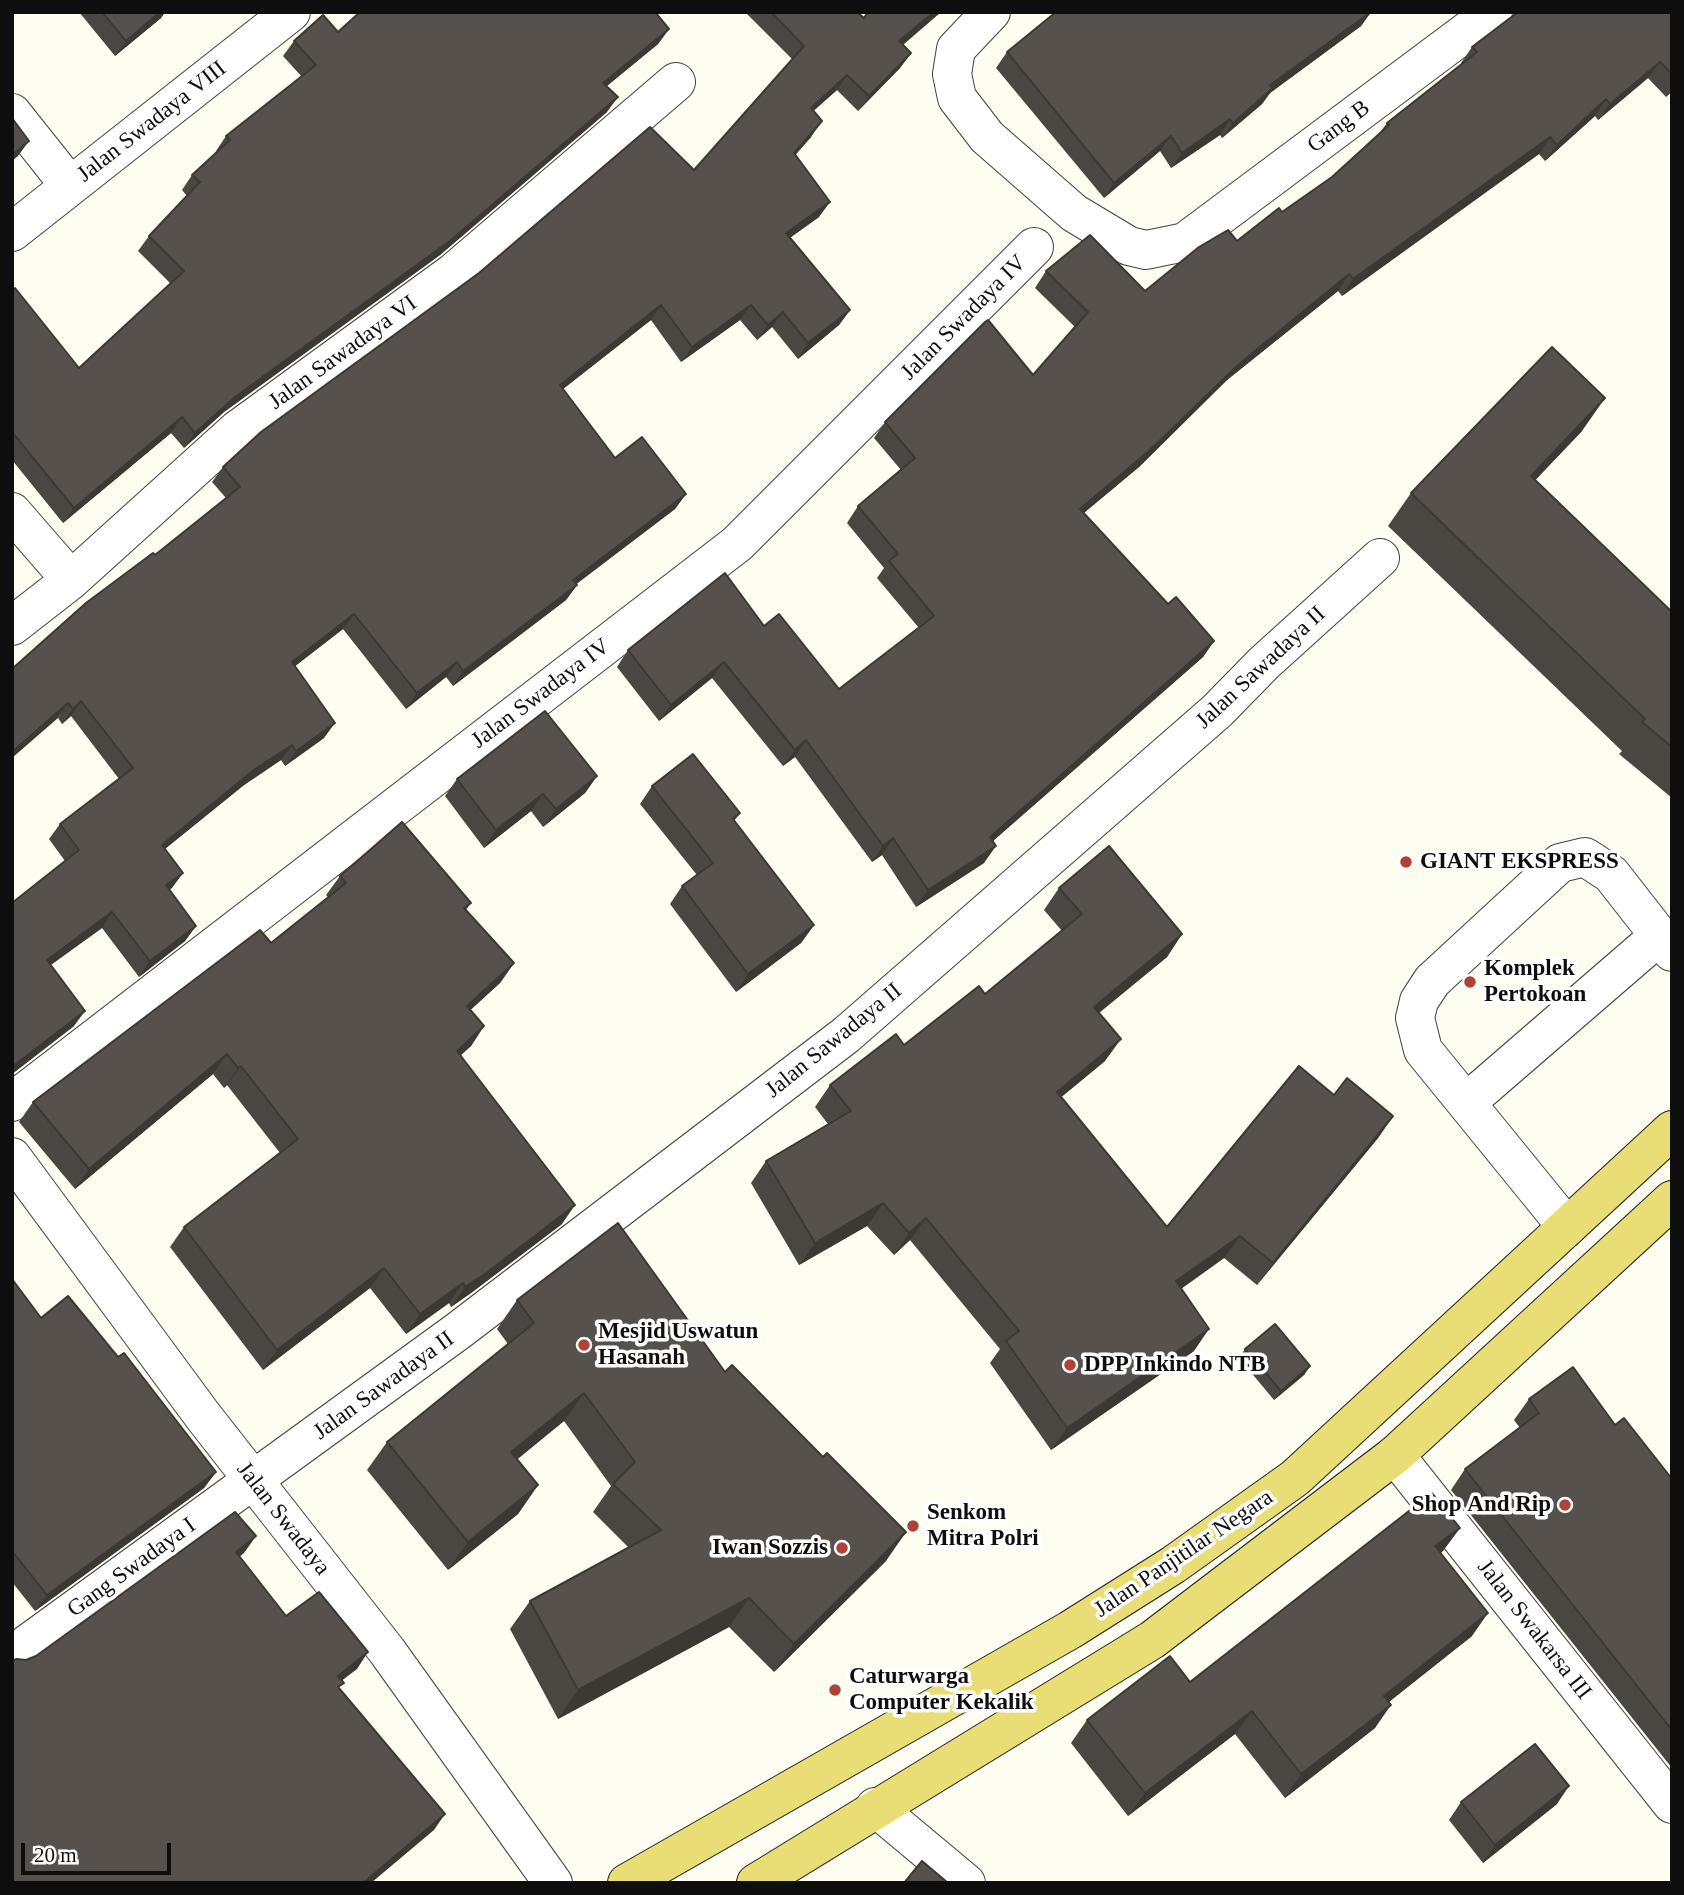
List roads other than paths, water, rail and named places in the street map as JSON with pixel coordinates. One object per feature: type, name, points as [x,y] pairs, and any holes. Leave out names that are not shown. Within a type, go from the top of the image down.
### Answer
[{"type":"main road","name":"Jalan Panjitilar Negara","points":[[627,1883],[1070,1630],[1172,1565],[1295,1478],[1672,1130]]},
{"type":"main road","points":[[756,1883],[875,1807],[1152,1640],[1395,1455],[1672,1200]]},
{"type":"street","name":"Jalan Swadaya VIII","points":[[12,232],[291,12]]},
{"type":"street","name":"Gang B","points":[[991,12],[956,49],[952,74],[957,98],[987,136],[1074,213],[1129,246],[1146,250],[1168,248],[1185,242],[1493,12]]},
{"type":"street","name":"Jalan Sawadaya VI","points":[[12,626],[71,580],[237,430],[454,272],[676,82]]},
{"type":"street","points":[[12,113],[70,186]]},
{"type":"street","name":"Jalan Swadaya IV","points":[[12,1102],[737,544],[1034,247]]},
{"type":"street","points":[[12,512],[71,580]]},
{"type":"street","name":"Jalan Sawadaya II","points":[[253,1482],[458,1331],[846,1035],[1217,711],[1380,558]]},
{"type":"street","points":[[1467,1102],[1665,944],[1611,874],[1593,860],[1585,857],[1560,863],[1432,981],[1419,1001],[1415,1018],[1423,1050],[1567,1227]]},
{"type":"street","name":"Jalan Swadaya","points":[[12,1157],[253,1482],[387,1651],[553,1883]]},
{"type":"street","name":"Jalan Swakarsa III","points":[[1395,1455],[1672,1804]]},
{"type":"street","name":"Gang Swadaya I","points":[[12,1655],[253,1482]]},
{"type":"street","points":[[875,1807],[966,1883]]},
{"type":"place","name":"GIANT EKSPRESS","points":[[1406,862]]},
{"type":"place","name":"Komplek Pertokoan","points":[[1470,982]]},
{"type":"place","name":"Mesjid Uswatun Hasanah","points":[[584,1345]]},
{"type":"place","name":"DPP Inkindo NTB","points":[[1070,1365]]},
{"type":"place","name":"Shop And Rip","points":[[1565,1505]]},
{"type":"place","name":"Senkom Mitra Polri","points":[[913,1526]]},
{"type":"place","name":"Iwan Sozzis","points":[[842,1548]]},
{"type":"place","name":"Caturwarga Computer Kekalik","points":[[835,1690]]}]
